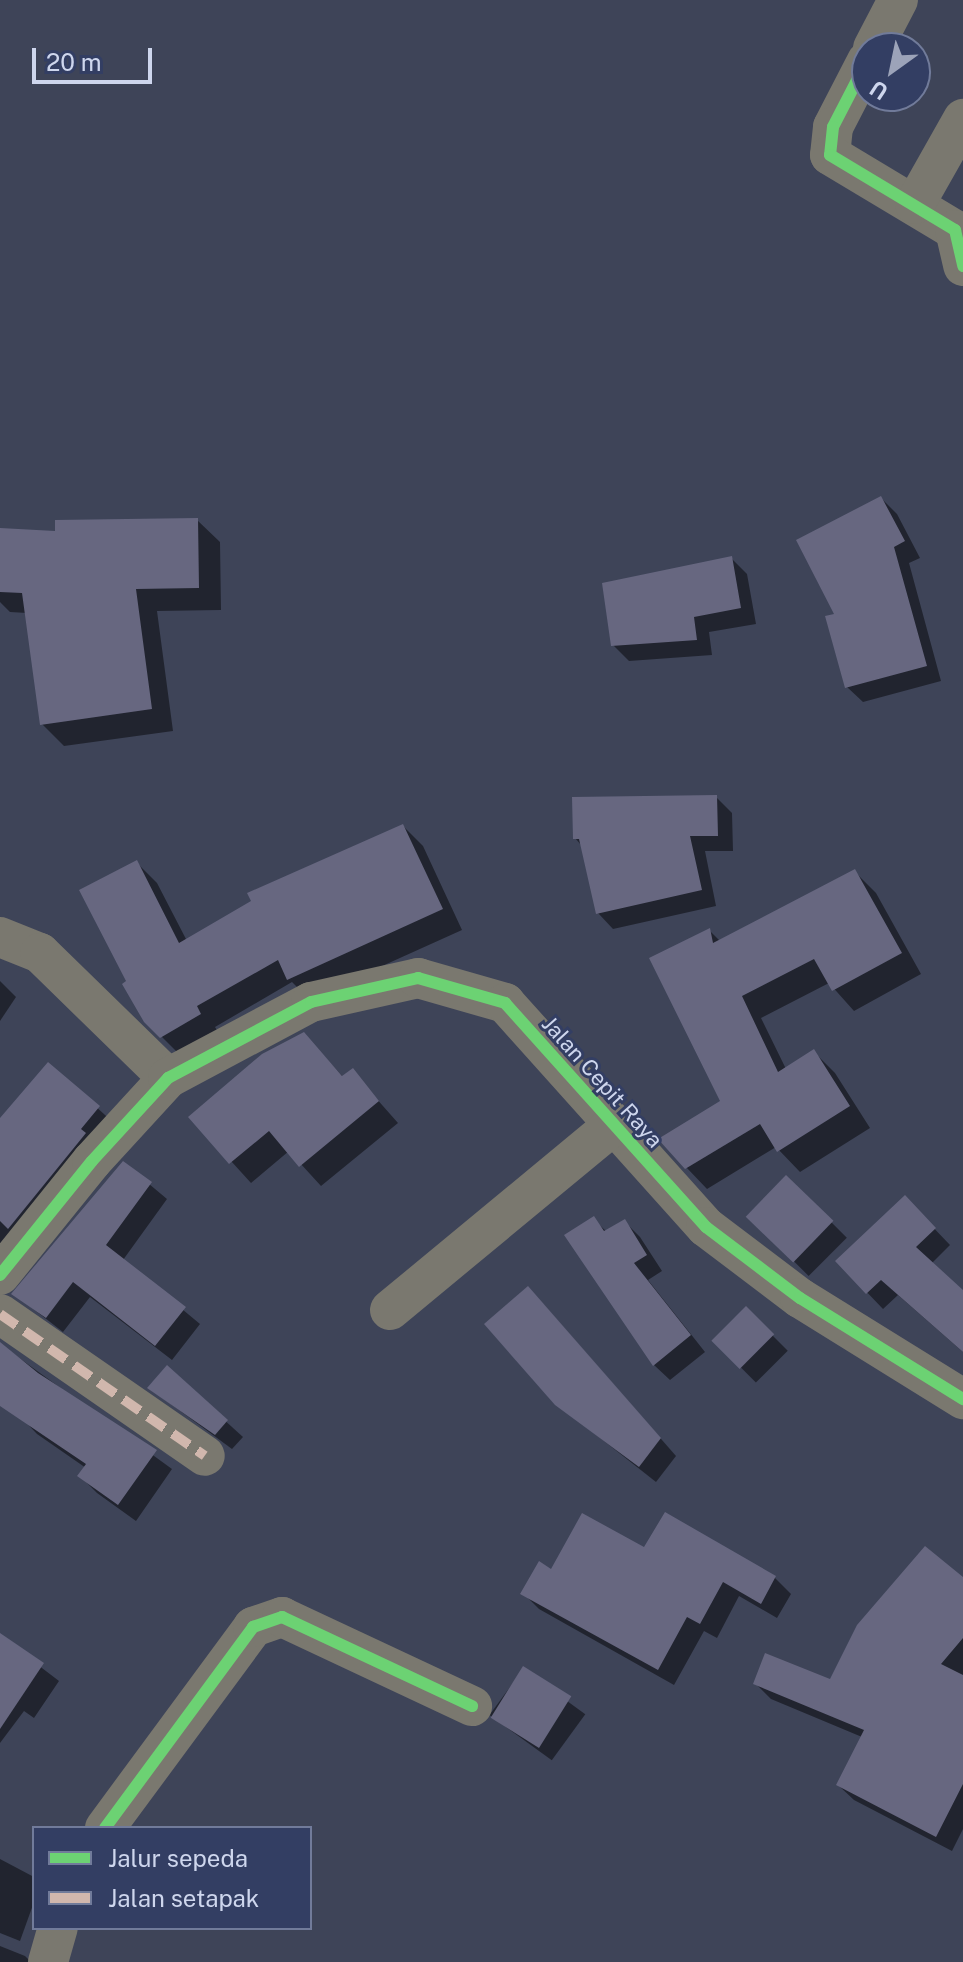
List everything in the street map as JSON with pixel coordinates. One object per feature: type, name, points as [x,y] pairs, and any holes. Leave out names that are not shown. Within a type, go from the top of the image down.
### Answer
[{"type":"street","points":[[881,32],[898,0]]},
{"type":"street","points":[[851,92],[833,127],[830,155],[955,230],[963,266]]},
{"type":"street","points":[[915,204],[963,119]]},
{"type":"street","points":[[0,937],[40,953],[168,1078]]},
{"type":"street","name":"Jalan Cepit Raya","points":[[0,1275],[92,1161],[168,1078],[311,1002],[418,978],[505,1003],[706,1227],[800,1298],[963,1399]]},
{"type":"street","points":[[390,1310],[614,1125]]},
{"type":"street","points":[[0,1314],[205,1456]]},
{"type":"street","points":[[106,1826],[253,1627],[282,1617],[472,1706]]},
{"type":"street","points":[[48,1962],[57,1930]]},
{"type":"building","points":[[881,496],[905,541],[894,547],[927,666],[845,688],[825,616],[834,614],[796,540]]},
{"type":"building","points":[[198,518],[199,588],[136,589],[152,709],[40,725],[22,593],[0,592],[0,528],[55,531],[55,520]]},
{"type":"building","points":[[732,556],[741,608],[694,617],[697,640],[611,646],[602,583]]},
{"type":"building","points":[[717,795],[718,836],[690,836],[702,890],[596,914],[579,839],[573,839],[572,797]]},
{"type":"building","points":[[403,824],[443,909],[287,980],[278,960],[197,1006],[201,1014],[160,1038],[144,1022],[122,984],[126,981],[79,890],[137,860],[179,943],[251,901],[247,893]]},
{"type":"building","points":[[855,869],[902,953],[832,991],[814,959],[742,996],[778,1072],[814,1049],[850,1106],[777,1152],[760,1124],[685,1169],[658,1139],[720,1101],[649,958],[710,928],[713,943]]},
{"type":"building","points":[[304,1032],[342,1076],[353,1068],[379,1101],[299,1167],[269,1131],[229,1164],[188,1117],[262,1054]]},
{"type":"building","points":[[48,1062],[100,1106],[81,1129],[86,1133],[8,1229],[0,1221],[0,1118]]},
{"type":"building","points":[[123,1161],[152,1182],[106,1245],[186,1307],[155,1346],[73,1282],[46,1318],[11,1294]]},
{"type":"building","points":[[786,1175],[833,1221],[793,1263],[746,1217]]},
{"type":"building","points":[[905,1195],[936,1228],[916,1247],[963,1290],[963,1352],[881,1280],[866,1294],[835,1261]]},
{"type":"building","points":[[594,1216],[604,1231],[625,1219],[647,1255],[634,1263],[691,1335],[653,1366],[564,1235]]},
{"type":"building","points":[[528,1286],[661,1438],[639,1467],[555,1405],[484,1324]]},
{"type":"building","points":[[746,1306],[774,1334],[740,1369],[711,1341]]},
{"type":"building","points":[[0,1342],[38,1373],[157,1450],[118,1505],[77,1476],[86,1464],[0,1406]]},
{"type":"building","points":[[167,1365],[228,1420],[215,1435],[147,1388]]},
{"type":"building","points":[[665,1512],[776,1576],[761,1604],[723,1582],[700,1624],[687,1617],[658,1670],[520,1594],[539,1561],[551,1569],[582,1513],[644,1547]]},
{"type":"building","points":[[925,1546],[963,1577],[963,1638],[941,1664],[963,1675],[963,1784],[936,1837],[836,1785],[864,1730],[753,1684],[765,1653],[830,1679],[857,1625]]},
{"type":"building","points":[[0,1633],[44,1663],[0,1729]]},
{"type":"building","points":[[523,1666],[571,1696],[539,1748],[491,1718]]},
{"type":"marked path","points":[[0,1314],[205,1456]]},
{"type":"cycle path","points":[[851,92],[833,127],[830,155],[955,230],[963,266]]},
{"type":"cycle path","points":[[0,1275],[92,1161],[168,1078],[311,1002],[418,978],[505,1003],[706,1227],[800,1298],[963,1399]]},
{"type":"cycle path","points":[[106,1826],[253,1627],[282,1617],[472,1706]]}]
